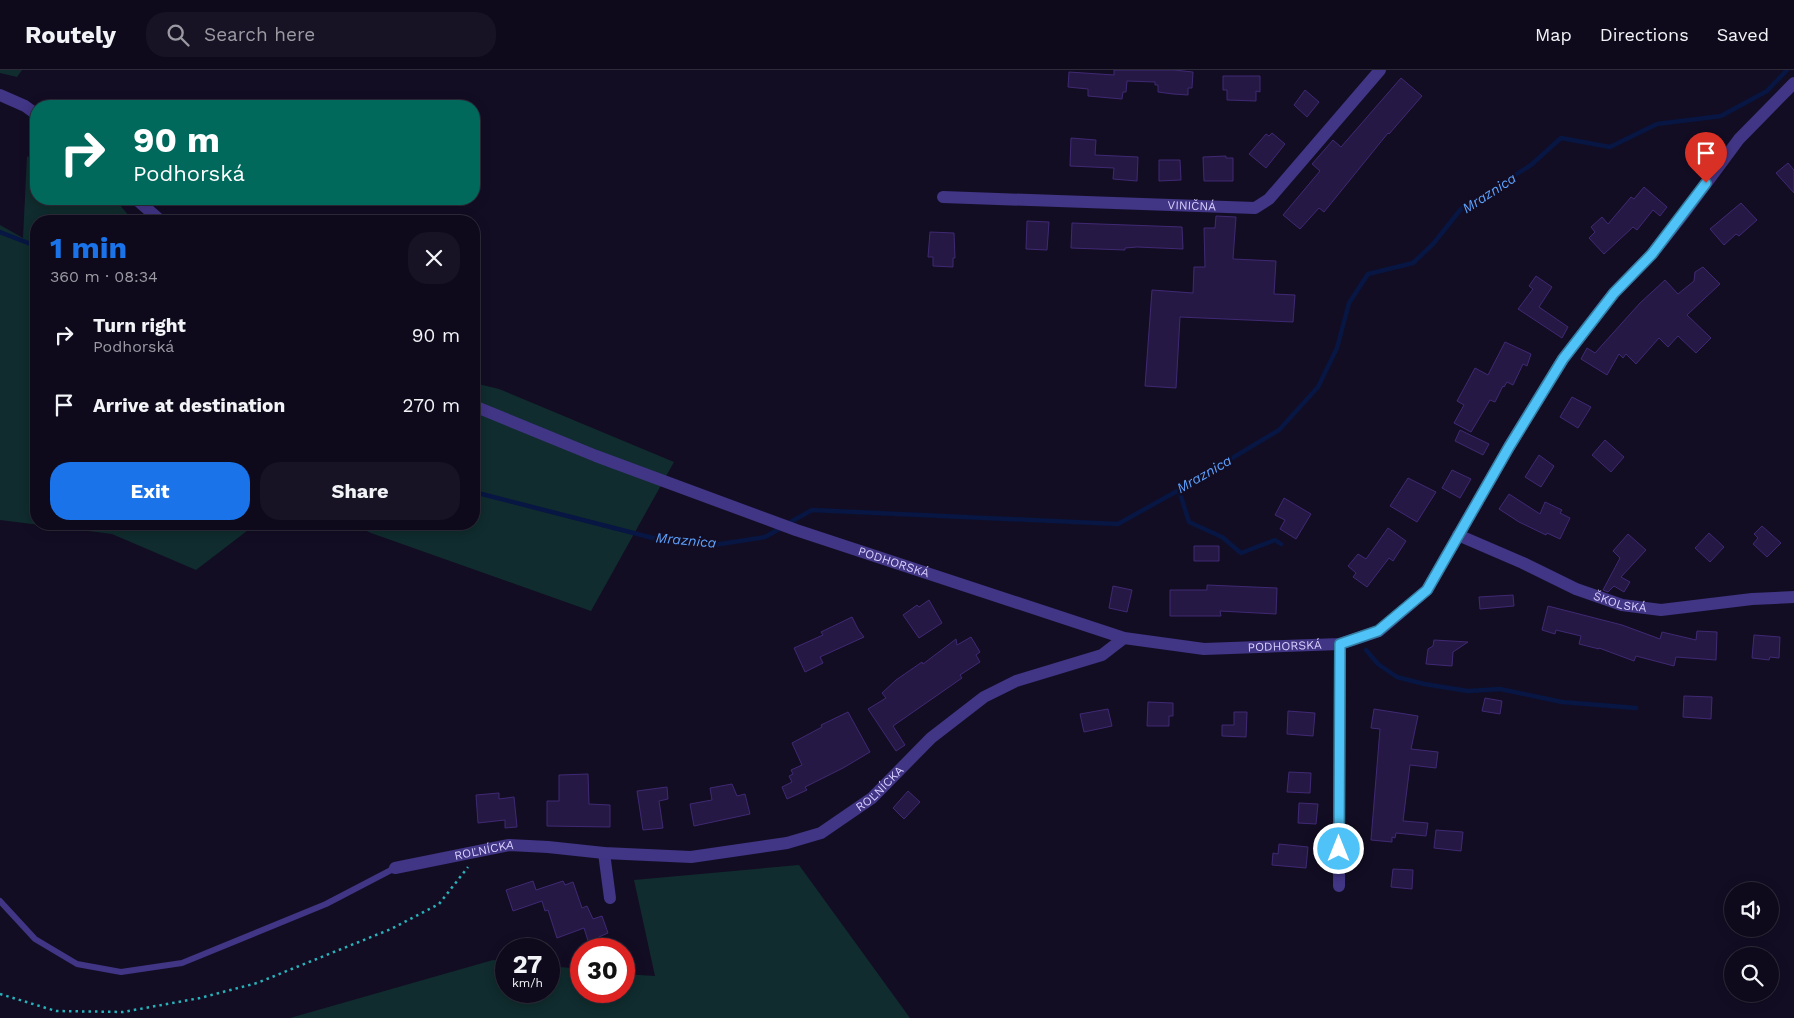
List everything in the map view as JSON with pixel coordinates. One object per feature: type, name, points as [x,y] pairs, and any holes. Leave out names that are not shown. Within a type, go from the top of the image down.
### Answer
[{"type":"street","name":"VINIČNÁ","points":[[943,197],[1255,208],[1269,199],[1380,70]]},
{"type":"street","name":"PODHORSKÁ","points":[[480,408],[596,456],[796,530],[1124,638],[1204,649],[1340,644],[1378,631],[1427,590],[1509,447],[1563,359],[1614,293],[1652,254],[1739,138],[1794,83]]},
{"type":"street","points":[[0,94],[30,109]]},
{"type":"street","points":[[143,205],[154,215]]},
{"type":"street","name":"ŠKOLSKÁ","points":[[1458,535],[1524,563],[1576,589],[1622,606],[1661,610],[1752,599],[1794,597]]},
{"type":"street","name":"ROĽNÍCKA","points":[[395,868],[509,845],[548,846],[604,853],[691,857],[787,843],[821,833],[872,798],[931,738],[984,697],[1016,681],[1102,655],[1124,638]]},
{"type":"street","points":[[1339,886],[1340,644]]},
{"type":"street","points":[[604,853],[610,898]]},
{"type":"lane","points":[[0,901],[35,939],[77,964],[121,972],[182,963],[326,904],[395,868]]},
{"type":"path","points":[[0,994],[56,1011],[123,1012],[200,998],[257,983],[391,929],[439,904],[480,852]]},
{"type":"green space","points":[[0,70],[22,70],[17,77],[0,73]]},
{"type":"green space","points":[[27,156],[30,158],[30,205],[120,205],[128,215],[30,215],[30,524],[0,520],[0,225],[23,238]]},
{"type":"green space","points":[[480,384],[499,389],[674,462],[591,611],[365,530],[480,530]]},
{"type":"green space","points":[[80,530],[248,530],[196,570],[112,534]]},
{"type":"green space","points":[[799,865],[910,1018],[290,1018],[493,960],[495,960],[495,1003],[560,1003],[560,967],[570,968],[570,1003],[635,1003],[635,975],[655,976],[634,880]]},
{"type":"building","points":[[1114,70],[1174,70],[1193,72],[1192,88],[1188,88],[1188,95],[1173,94],[1158,92],[1158,85],[1155,85],[1155,82],[1127,81],[1126,92],[1123,92],[1122,99],[1088,96],[1088,89],[1068,87],[1069,72],[1114,75]]},
{"type":"building","points":[[1223,76],[1260,76],[1260,92],[1256,91],[1256,101],[1227,100],[1227,90],[1223,90]]},
{"type":"building","points":[[1401,78],[1422,96],[1388,133],[1324,212],[1319,208],[1300,229],[1283,215],[1320,171],[1312,164],[1333,140],[1341,147]]},
{"type":"building","points":[[1305,90],[1319,102],[1307,117],[1294,105]]},
{"type":"building","points":[[1272,133],[1285,144],[1266,168],[1249,154],[1266,134],[1269,136]]},
{"type":"building","points":[[1071,138],[1096,140],[1095,155],[1138,157],[1137,181],[1113,179],[1114,168],[1070,166]]},
{"type":"building","points":[[1226,156],[1226,158],[1233,158],[1233,181],[1204,181],[1203,157]]},
{"type":"building","points":[[1159,160],[1180,160],[1181,180],[1159,181]]},
{"type":"building","points":[[1788,163],[1794,170],[1794,193],[1776,173]]},
{"type":"building","points":[[1644,187],[1667,207],[1660,216],[1653,210],[1637,230],[1633,227],[1604,254],[1589,238],[1595,232],[1591,227],[1602,217],[1608,224],[1631,197],[1634,199]]},
{"type":"building","points":[[1741,203],[1757,220],[1739,236],[1736,234],[1724,245],[1710,229]]},
{"type":"building","points":[[1216,216],[1236,217],[1233,259],[1276,261],[1274,294],[1295,295],[1293,322],[1180,317],[1176,388],[1145,386],[1152,290],[1193,293],[1194,267],[1205,267],[1204,228],[1215,228]]},
{"type":"building","points":[[1027,221],[1049,222],[1047,250],[1026,249]]},
{"type":"building","points":[[1072,223],[1182,227],[1183,249],[1137,247],[1125,248],[1125,250],[1071,248]]},
{"type":"building","points":[[930,232],[954,233],[955,258],[953,258],[953,267],[933,266],[933,257],[928,257]]},
{"type":"building","points":[[1703,267],[1720,284],[1687,315],[1711,338],[1696,353],[1678,336],[1668,347],[1659,338],[1636,364],[1626,354],[1623,358],[1619,354],[1607,375],[1581,359],[1587,348],[1595,353],[1640,303],[1665,280],[1678,294],[1694,281],[1695,272]]},
{"type":"building","points":[[1536,276],[1552,287],[1539,307],[1568,327],[1562,338],[1518,309],[1533,289],[1529,286]]},
{"type":"building","points":[[1505,342],[1531,354],[1527,366],[1523,364],[1513,385],[1507,382],[1503,386],[1495,402],[1490,400],[1471,432],[1454,423],[1464,405],[1457,401],[1475,368],[1488,375]]},
{"type":"building","points":[[1572,397],[1591,407],[1578,428],[1560,417]]},
{"type":"building","points":[[1460,430],[1489,444],[1483,455],[1455,441]]},
{"type":"building","points":[[1605,440],[1624,457],[1611,472],[1592,455]]},
{"type":"building","points":[[1539,455],[1554,466],[1541,487],[1525,477]]},
{"type":"building","points":[[1452,470],[1471,479],[1460,498],[1442,488]]},
{"type":"building","points":[[1408,478],[1436,492],[1417,522],[1390,506]]},
{"type":"building","points":[[1509,494],[1540,514],[1545,502],[1562,510],[1560,513],[1570,518],[1560,539],[1547,533],[1546,535],[1519,522],[1499,509]]},
{"type":"building","points":[[1284,498],[1311,514],[1296,539],[1280,529],[1285,520],[1275,515]]},
{"type":"building","points":[[1762,526],[1781,543],[1767,557],[1753,544],[1758,538],[1754,534]]},
{"type":"building","points":[[1388,528],[1406,541],[1393,561],[1389,558],[1367,587],[1353,577],[1356,573],[1348,566],[1358,554],[1366,559]]},
{"type":"building","points":[[1709,533],[1724,547],[1710,562],[1695,548]]},
{"type":"building","points":[[1628,534],[1646,550],[1621,577],[1630,582],[1624,592],[1614,586],[1608,592],[1603,590],[1620,558],[1613,551]]},
{"type":"building","points":[[1194,546],[1219,546],[1219,561],[1194,561]]},
{"type":"building","points":[[1207,585],[1277,588],[1276,614],[1220,611],[1221,616],[1170,616],[1170,590],[1207,590]]},
{"type":"building","points":[[1113,586],[1132,590],[1127,612],[1109,608]]},
{"type":"building","points":[[1513,595],[1514,606],[1480,609],[1479,597]]},
{"type":"building","points":[[929,600],[942,623],[919,638],[903,615],[917,605],[919,607]]},
{"type":"building","points":[[1548,606],[1622,625],[1660,639],[1662,632],[1696,640],[1697,631],[1717,632],[1716,660],[1676,657],[1674,666],[1636,656],[1634,661],[1599,648],[1579,644],[1581,636],[1556,630],[1555,634],[1542,630]]},
{"type":"building","points":[[852,617],[864,637],[820,657],[823,663],[805,672],[794,648],[823,635],[821,632]]},
{"type":"building","points":[[1754,635],[1780,637],[1779,658],[1770,657],[1769,660],[1752,658]]},
{"type":"building","points":[[971,637],[980,652],[976,655],[980,662],[960,675],[962,678],[893,726],[905,745],[896,751],[868,709],[886,698],[882,693],[896,680],[922,662],[923,664],[956,639],[957,645]]},
{"type":"building","points":[[1434,640],[1468,642],[1453,652],[1452,666],[1426,664],[1428,649],[1433,646]]},
{"type":"building","points":[[1684,696],[1712,697],[1711,719],[1683,717]]},
{"type":"building","points":[[1485,698],[1502,701],[1500,714],[1482,711]]},
{"type":"building","points":[[1148,702],[1173,703],[1173,716],[1169,716],[1169,726],[1147,726]]},
{"type":"building","points":[[1108,709],[1112,726],[1084,732],[1080,714]]},
{"type":"building","points":[[1374,709],[1418,716],[1411,749],[1438,752],[1436,768],[1410,765],[1403,821],[1428,823],[1426,836],[1396,833],[1395,838],[1392,837],[1392,842],[1371,840],[1380,729],[1371,728]]},
{"type":"building","points":[[1288,711],[1315,713],[1313,736],[1287,734]]},
{"type":"building","points":[[848,712],[870,752],[805,787],[807,790],[787,799],[782,787],[792,782],[789,776],[793,774],[791,770],[802,765],[792,743],[822,727],[821,725]]},
{"type":"building","points":[[1234,712],[1247,712],[1246,737],[1222,736],[1222,725],[1234,725]]},
{"type":"building","points":[[1289,772],[1311,773],[1310,793],[1287,792]]},
{"type":"building","points":[[588,774],[589,804],[610,805],[610,827],[547,826],[547,801],[559,801],[559,775]]},
{"type":"building","points":[[732,784],[737,796],[745,794],[750,814],[694,826],[690,804],[712,800],[710,788]]},
{"type":"building","points":[[667,787],[668,799],[659,801],[663,828],[643,830],[637,791]]},
{"type":"building","points":[[908,791],[920,802],[904,819],[893,808]]},
{"type":"building","points":[[499,793],[499,799],[514,797],[517,827],[505,828],[505,820],[478,823],[476,795]]},
{"type":"building","points":[[1299,803],[1318,804],[1316,824],[1298,823]]},
{"type":"building","points":[[1436,830],[1463,832],[1461,851],[1434,848]]},
{"type":"building","points":[[1279,844],[1308,847],[1306,868],[1272,865],[1273,853],[1278,854]]},
{"type":"building","points":[[1393,869],[1413,870],[1412,889],[1391,887]]},
{"type":"building","points":[[533,881],[536,890],[563,881],[565,885],[573,882],[582,908],[587,906],[593,919],[602,916],[608,933],[599,938],[587,938],[584,928],[557,938],[548,910],[545,911],[542,901],[513,911],[506,890]]},
{"type":"waterway","name":"Mraznica","points":[[787,524],[812,510],[1118,524],[1279,430],[1318,387],[1337,348],[1349,303],[1368,274],[1413,263],[1433,244],[1461,209],[1531,165],[1561,138],[1610,147],[1657,124],[1721,116],[1767,91],[1787,70]]},
{"type":"waterway","name":"Mraznica","points":[[0,232],[30,244]]},
{"type":"waterway","points":[[1179,490],[1189,522],[1222,537],[1241,553],[1275,540],[1281,544]]},
{"type":"waterway","name":"Mraznica","points":[[480,494],[653,538],[714,545],[765,537],[781,528]]},
{"type":"waterway","points":[[1366,650],[1378,664],[1397,677],[1424,684],[1468,691],[1500,689],[1562,702],[1636,708]]},
{"type":"route","points":[[1339,849],[1340,644],[1378,631],[1427,590],[1509,447],[1563,359],[1614,293],[1652,254],[1706,183]]}]
